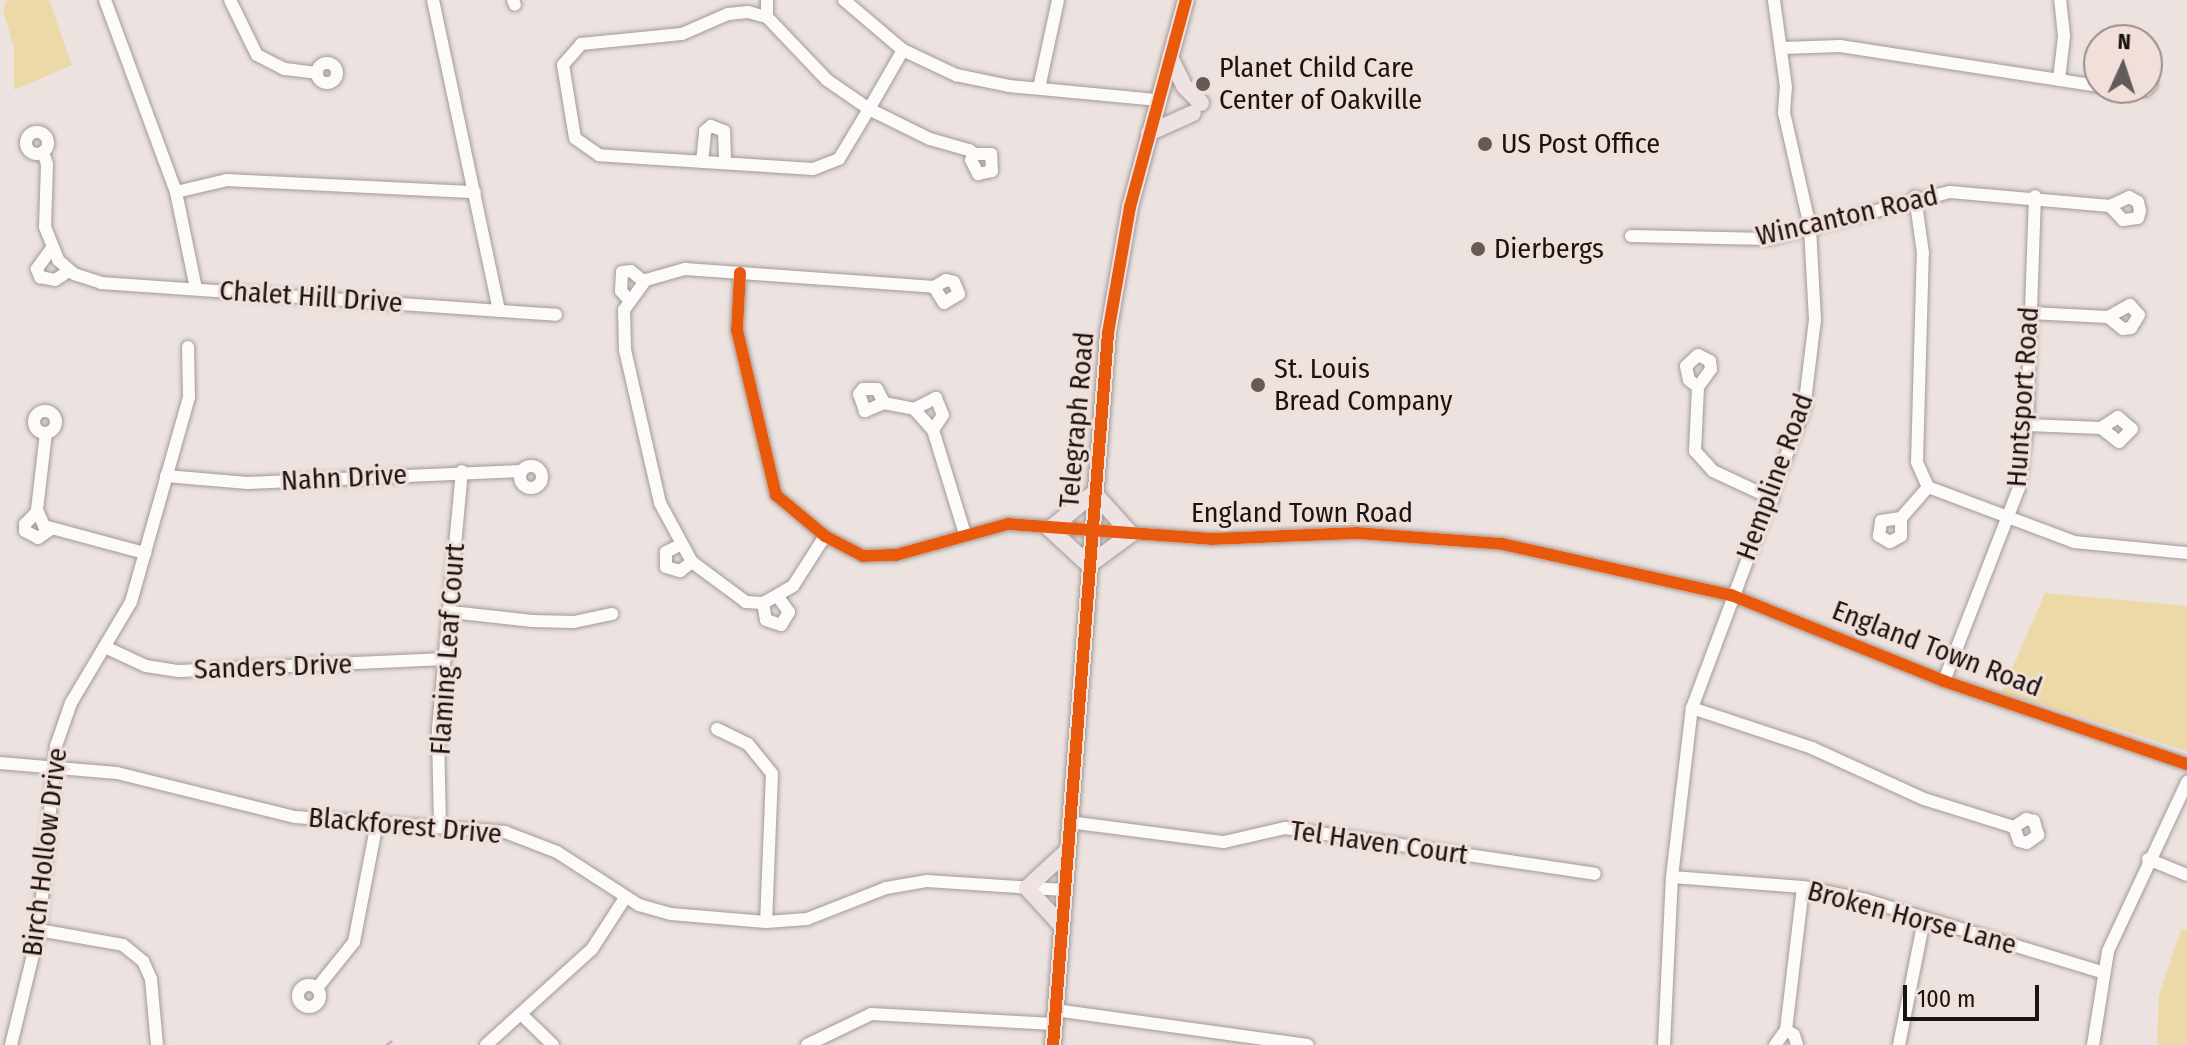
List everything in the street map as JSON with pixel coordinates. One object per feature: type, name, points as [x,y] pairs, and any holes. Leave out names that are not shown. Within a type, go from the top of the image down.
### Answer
[{"type":"main road","name":"Telegraph Road","points":[[1053,1045],[1094,493],[1114,285],[1149,133],[1186,0]]},
{"type":"main road","points":[[1149,133],[1197,108],[1170,57]]},
{"type":"main road","points":[[1094,493],[1131,534],[1089,565],[1050,529],[1094,493]]},
{"type":"main road","points":[[1061,925],[1027,888],[1067,851]]},
{"type":"street","points":[[105,0],[176,192],[196,289]]},
{"type":"street","points":[[230,0],[257,55],[285,69],[317,73]]},
{"type":"street","points":[[433,0],[499,311]]},
{"type":"street","points":[[741,13],[748,0]]},
{"type":"street","points":[[767,0],[767,17]]},
{"type":"street","points":[[1039,88],[1058,0]]},
{"type":"street","name":"Hempline Road","points":[[1664,1045],[1672,877],[1692,708],[1731,595],[1773,499],[1808,391],[1815,320],[1810,227],[1784,113],[1782,48],[1774,0]]},
{"type":"street","points":[[2059,80],[2064,36],[2060,0]]},
{"type":"street","points":[[850,2],[903,50],[973,80],[1158,100]]},
{"type":"street","points":[[903,50],[869,109],[831,164],[813,169],[599,155],[585,149],[568,116],[563,65],[574,49],[591,40],[682,34],[741,13],[767,17],[827,80],[869,109],[975,154]]},
{"type":"street","points":[[1782,48],[1840,46],[2083,84]]},
{"type":"street","points":[[702,162],[705,131],[711,126],[724,131],[725,163]]},
{"type":"street","name":"Chalet Hill Drive","points":[[43,152],[47,164],[45,227],[52,248],[69,271],[101,283],[556,315]]},
{"type":"street","points":[[176,192],[227,180],[475,192]]},
{"type":"street","name":"Wincanton Road","points":[[1631,236],[1726,242],[1768,239],[1915,197],[1950,192],[2035,196],[2110,206]]},
{"type":"street","name":"Huntsport Road","points":[[1944,681],[2011,519],[2027,425],[2035,196]]},
{"type":"street","points":[[1915,197],[1923,253],[1917,462],[1928,487],[2074,542],[2187,553]]},
{"type":"street","name":"Chalet Hill Drive","points":[[52,248],[37,269],[40,277],[55,280],[69,271]]},
{"type":"street","points":[[825,536],[779,598],[763,603],[746,602],[692,562],[680,545],[660,503],[625,350],[623,323],[629,300],[644,282],[685,269],[934,287]]},
{"type":"street","points":[[629,300],[621,291],[622,272],[631,271],[644,282]]},
{"type":"street","name":"England Town Road","points":[[740,273],[737,330],[768,475],[787,508],[825,536],[863,556],[878,557],[1008,524],[1131,534],[1454,538],[1565,555],[1731,595],[1944,681],[2187,764]]},
{"type":"street","points":[[2030,313],[2108,317]]},
{"type":"street","name":"Birch Hollow Drive","points":[[11,1045],[39,930],[52,766],[71,703],[131,602],[189,397],[188,347]]},
{"type":"street","points":[[1698,387],[1695,451],[1713,471],[1773,499]]},
{"type":"street","points":[[914,409],[936,398],[943,415],[933,430]]},
{"type":"street","points":[[884,403],[914,409],[933,430],[965,534]]},
{"type":"street","points":[[2027,425],[2101,428]]},
{"type":"street","points":[[46,433],[37,512],[51,529],[145,553]]},
{"type":"street","name":"Nahn Drive","points":[[166,476],[248,483],[462,471],[521,471]]},
{"type":"street","name":"Flaming Leaf Court","points":[[440,827],[438,729],[462,471]]},
{"type":"street","points":[[1901,518],[1928,487]]},
{"type":"street","points":[[680,545],[666,552],[666,567],[676,572],[692,562]]},
{"type":"street","points":[[763,603],[766,620],[781,625],[789,612],[779,598]]},
{"type":"street","points":[[451,612],[547,622],[612,614]]},
{"type":"street","name":"Sanders Drive","points":[[105,647],[146,666],[179,671],[445,659]]},
{"type":"street","points":[[1692,708],[1812,748],[1924,799],[2014,827]]},
{"type":"street","points":[[717,729],[748,744],[772,774],[766,922]]},
{"type":"street","name":"Blackforest Drive","points":[[0,763],[117,773],[265,812],[523,836],[557,852],[625,898],[671,914],[766,922],[807,919],[906,883],[1064,890]]},
{"type":"street","points":[[2093,1045],[2102,972],[2148,859],[2187,782]]},
{"type":"street","name":"Tel Haven Court","points":[[1069,822],[1224,842],[1285,828],[1595,874]]},
{"type":"street","points":[[317,988],[354,942],[377,823]]},
{"type":"street","points":[[2148,859],[2187,875]]},
{"type":"street","name":"Broken Horse Lane","points":[[1672,877],[1803,887],[2102,972]]},
{"type":"street","points":[[1775,1045],[1786,1030],[1803,887]]},
{"type":"street","points":[[486,1045],[592,949],[625,898]]},
{"type":"street","points":[[1899,1045],[1924,920]]},
{"type":"street","points":[[39,930],[123,945],[143,961],[151,979],[157,1045]]},
{"type":"street","points":[[807,1045],[871,1014],[1055,1017],[1308,1045]]},
{"type":"street","points":[[522,1015],[553,1045]]},
{"type":"street","points":[[1786,1030],[1797,1045]]},
{"type":"shaded area","points":[[7,0],[49,0],[72,65],[14,90],[14,48],[3,10]]},
{"type":"shaded area","points":[[2045,593],[2187,606],[2187,751],[2002,692]]},
{"type":"shaded area","points":[[2181,929],[2187,930],[2187,1045],[2157,1045],[2159,996]]},
{"type":"waterway","points":[[386,1045],[391,1041]]},
{"type":"cycle path","points":[[1053,1045],[1108,333],[1130,207],[1186,0]]},
{"type":"cycle path","points":[[740,273],[737,330],[776,495],[825,536],[863,556],[896,555],[1008,524],[1212,539],[1357,533],[1502,544],[1731,595],[1944,681],[2187,764]]},
{"type":"place","name":"Planet Child Care Center of Oakville","points":[[1203,84]]},
{"type":"place","name":"US Post Office","points":[[1485,144]]},
{"type":"place","name":"Dierbergs","points":[[1478,249]]},
{"type":"place","name":"St. Louis Bread Company","points":[[1258,385]]}]
